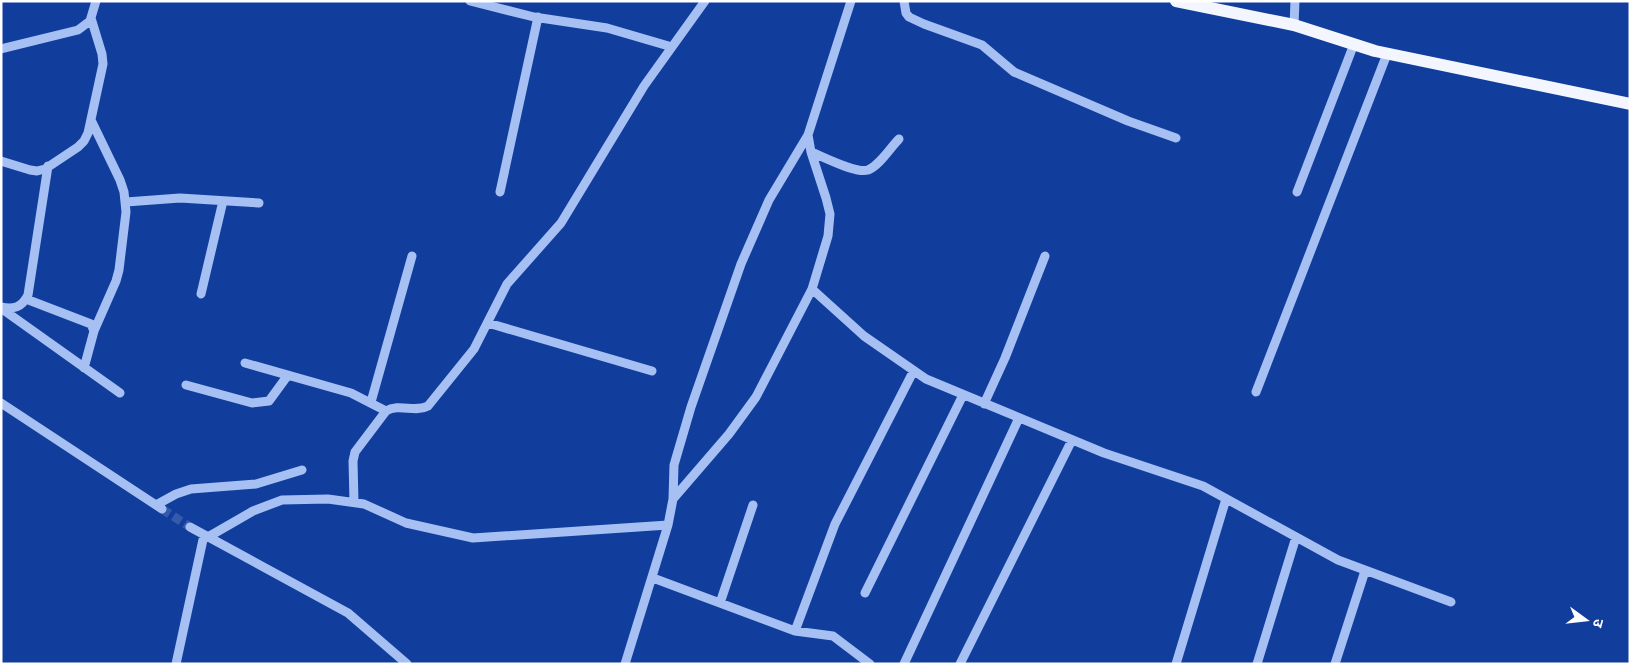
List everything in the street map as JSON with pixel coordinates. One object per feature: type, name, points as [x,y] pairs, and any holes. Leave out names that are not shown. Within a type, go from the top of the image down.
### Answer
[{"type":"main road","points":[[1176,1],[1294,25],[1387,54],[1630,104]]},
{"type":"street","points":[[1,49],[78,30],[85,26],[91,18],[96,1]]},
{"type":"street","points":[[470,1],[501,5],[538,18],[607,28],[672,47]]},
{"type":"street","points":[[245,363],[351,393],[386,410],[396,408],[419,409],[428,406],[470,356],[507,284],[561,223],[644,86],[705,1]]},
{"type":"street","points":[[625,664],[668,525],[673,500],[674,465],[689,415],[741,264],[769,200],[808,135],[851,1]]},
{"type":"street","points":[[904,1],[906,14],[909,16],[924,24],[982,45],[1014,72],[1176,138]]},
{"type":"street","points":[[1294,25],[1295,1]]},
{"type":"street","points":[[1,161],[38,171],[78,147],[84,141],[91,120],[103,64],[91,18]]},
{"type":"street","points":[[500,192],[538,18]]},
{"type":"street","points":[[1297,192],[1354,44]]},
{"type":"street","points":[[1256,392],[1387,54]]},
{"type":"street","points":[[84,368],[94,330],[112,292],[119,270],[126,212],[126,202],[120,180],[91,120]]},
{"type":"street","points":[[673,500],[729,434],[756,397],[812,289],[828,236],[830,214],[811,152],[808,135]]},
{"type":"street","points":[[811,152],[857,170],[867,170],[876,165],[899,138]]},
{"type":"street","points":[[1,308],[11,309],[25,303],[48,166]]},
{"type":"street","points":[[126,202],[171,198],[260,203]]},
{"type":"street","points":[[201,294],[223,201]]},
{"type":"street","points":[[371,402],[412,256]]},
{"type":"street","points":[[984,404],[1005,358],[1045,256]]},
{"type":"street","points":[[812,289],[864,336],[913,372],[926,379],[1104,453],[1188,481],[1226,499],[1338,560],[1451,602]]},
{"type":"street","points":[[26,299],[87,322],[91,324],[94,330]]},
{"type":"street","points":[[1,308],[120,393]]},
{"type":"street","points":[[488,323],[652,371]]},
{"type":"street","points":[[795,631],[832,529],[913,372]]},
{"type":"street","points":[[186,385],[252,403],[262,403],[269,401],[288,375]]},
{"type":"street","points":[[865,593],[962,395]]},
{"type":"street","points":[[1,403],[159,507],[176,494],[191,489],[256,484],[302,470]]},
{"type":"street","points":[[354,502],[354,452],[386,410]]},
{"type":"street","points":[[904,664],[1019,418]]},
{"type":"street","points":[[960,664],[1072,440]]},
{"type":"street","points":[[176,664],[206,536],[253,511],[282,500],[328,499],[354,502],[364,504],[406,523],[473,538],[668,525]]},
{"type":"street","points":[[1176,664],[1226,499]]},
{"type":"street","points":[[720,603],[753,505]]},
{"type":"street","points":[[190,527],[348,613],[407,664]]},
{"type":"street","points":[[1257,664],[1296,537]]},
{"type":"street","points":[[1335,664],[1365,571]]},
{"type":"street","points":[[653,578],[795,631],[833,636],[870,664]]},
{"type":"tunnel","points":[[162,509],[190,527]]}]
